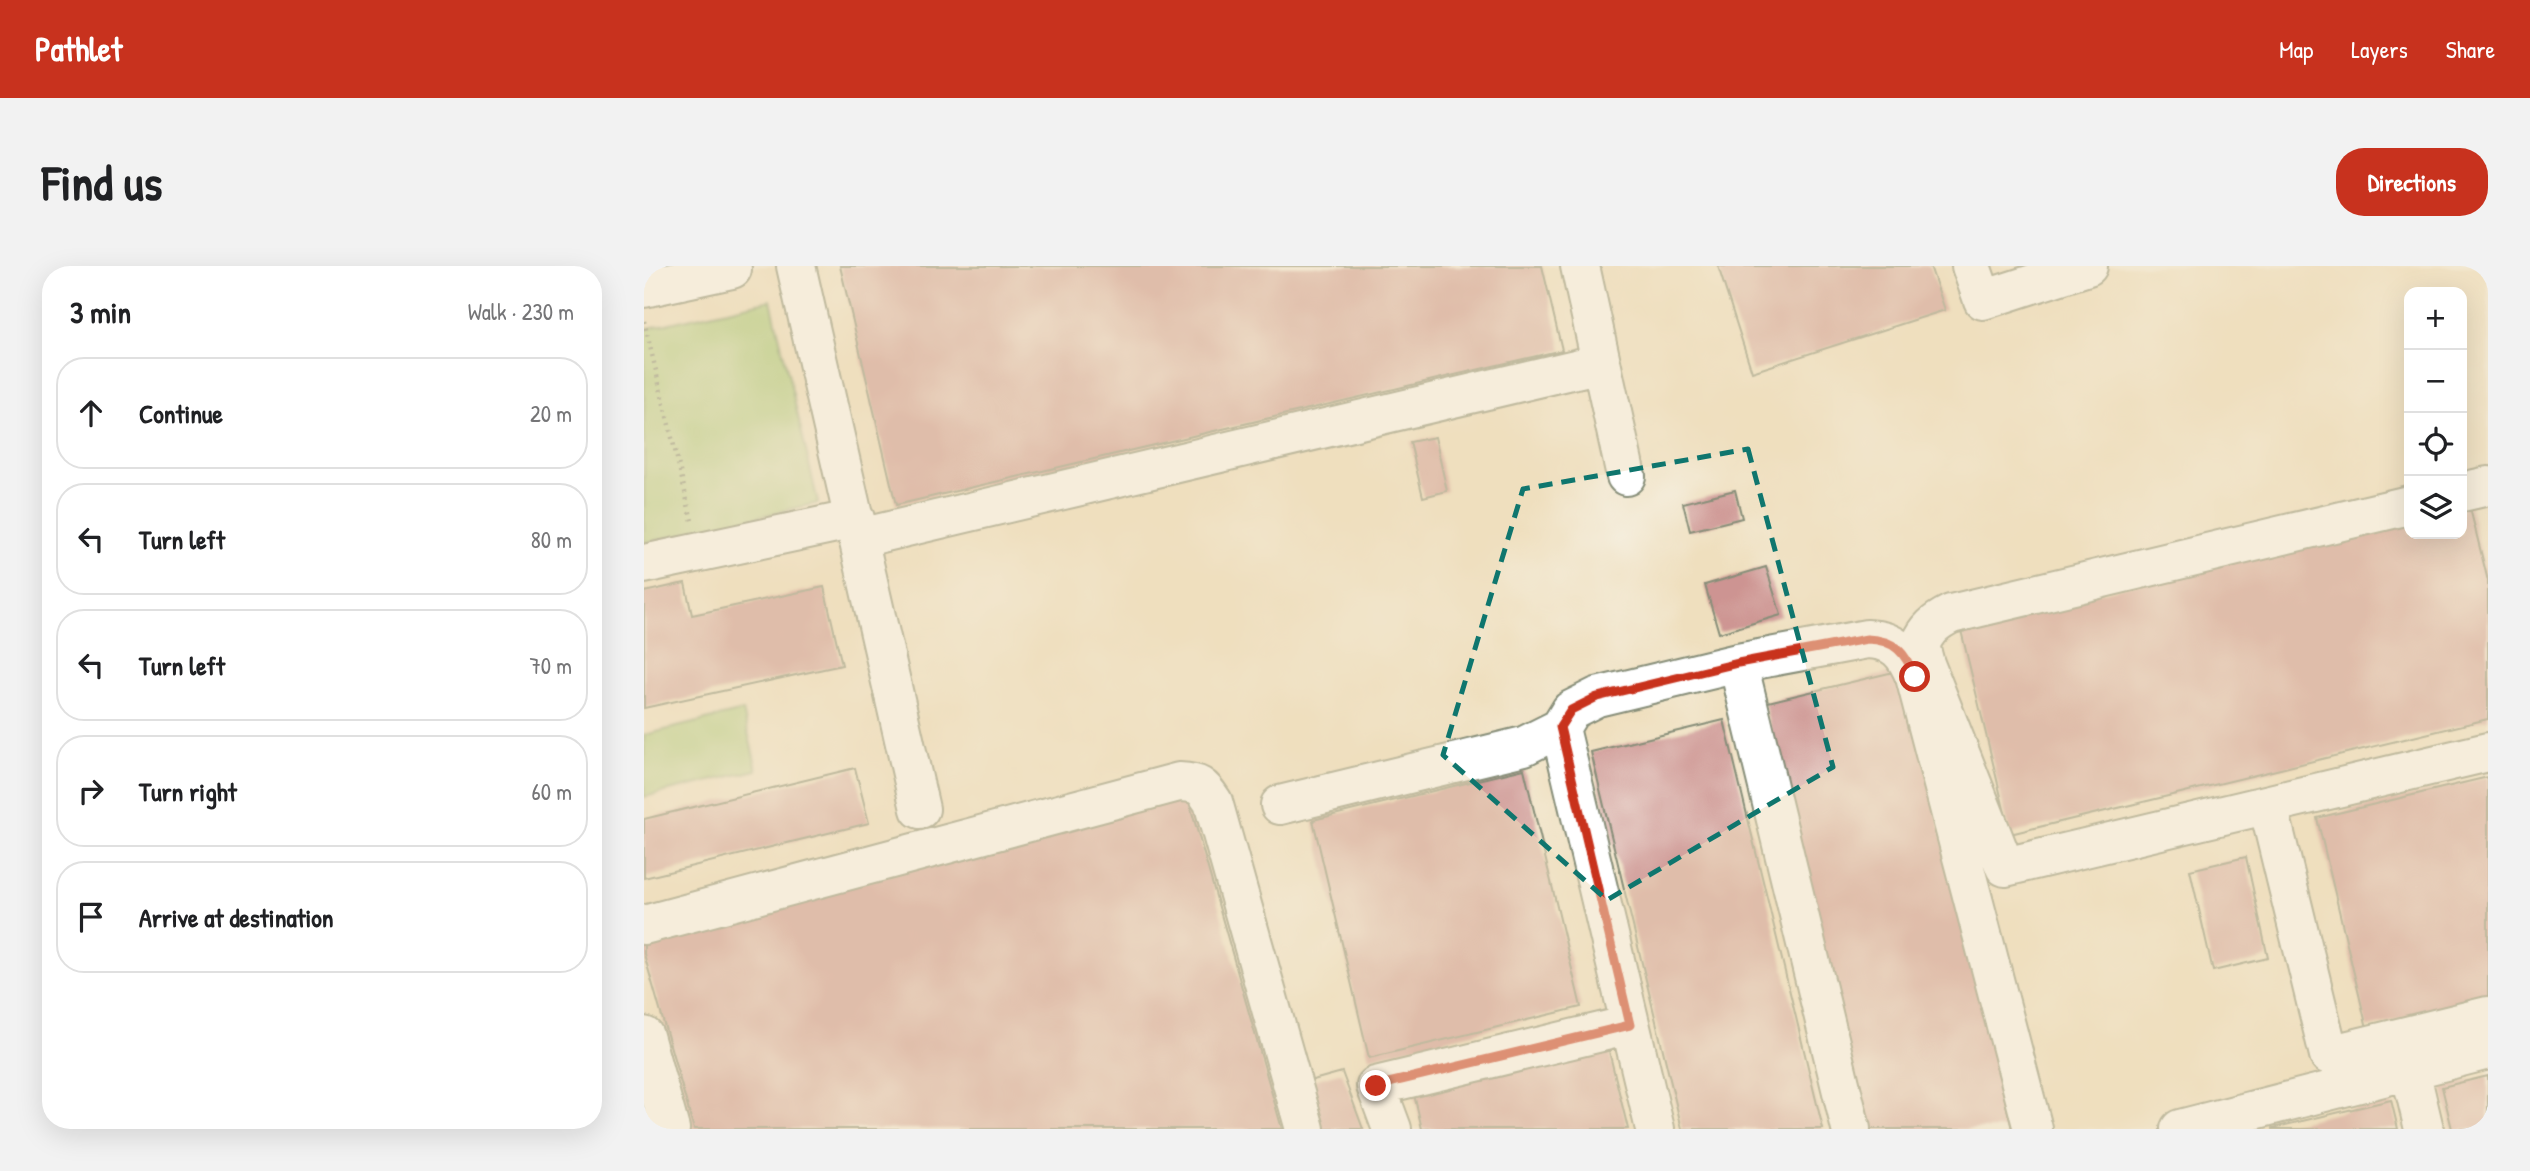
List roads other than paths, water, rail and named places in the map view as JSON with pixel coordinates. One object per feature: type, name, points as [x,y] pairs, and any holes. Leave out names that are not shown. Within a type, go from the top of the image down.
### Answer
[{"type":"lane","points":[[796,266],[920,809]]},
{"type":"lane","points":[[1580,266],[1626,476]]},
{"type":"lane","points":[[1971,266],[1983,300],[2088,266]]},
{"type":"lane","points":[[644,288],[732,269]]},
{"type":"lane","points":[[644,564],[699,552],[857,529],[1601,363]]},
{"type":"lane","points":[[2404,506],[1951,614],[1926,631],[1920,645],[2005,867],[2488,751]]},
{"type":"lane","points":[[1280,806],[1524,746],[1560,727],[1571,710],[1597,697],[1738,663],[1867,639],[1883,639],[1907,657],[1915,677],[2033,1129]]},
{"type":"lane","points":[[1738,663],[1851,1129]]},
{"type":"lane","points":[[1560,727],[1655,1129]]},
{"type":"lane","points":[[644,925],[1179,782],[1196,783],[1205,789],[1213,802],[1305,1129]]},
{"type":"lane","points":[[2267,805],[2329,1055],[2488,1016]]},
{"type":"lane","points":[[1392,1129],[1376,1086],[1630,1025]]},
{"type":"lane","points":[[644,1036],[670,1129]]},
{"type":"lane","points":[[2180,1129],[2488,1050]]},
{"type":"lane","points":[[2410,1070],[2424,1129]]}]
